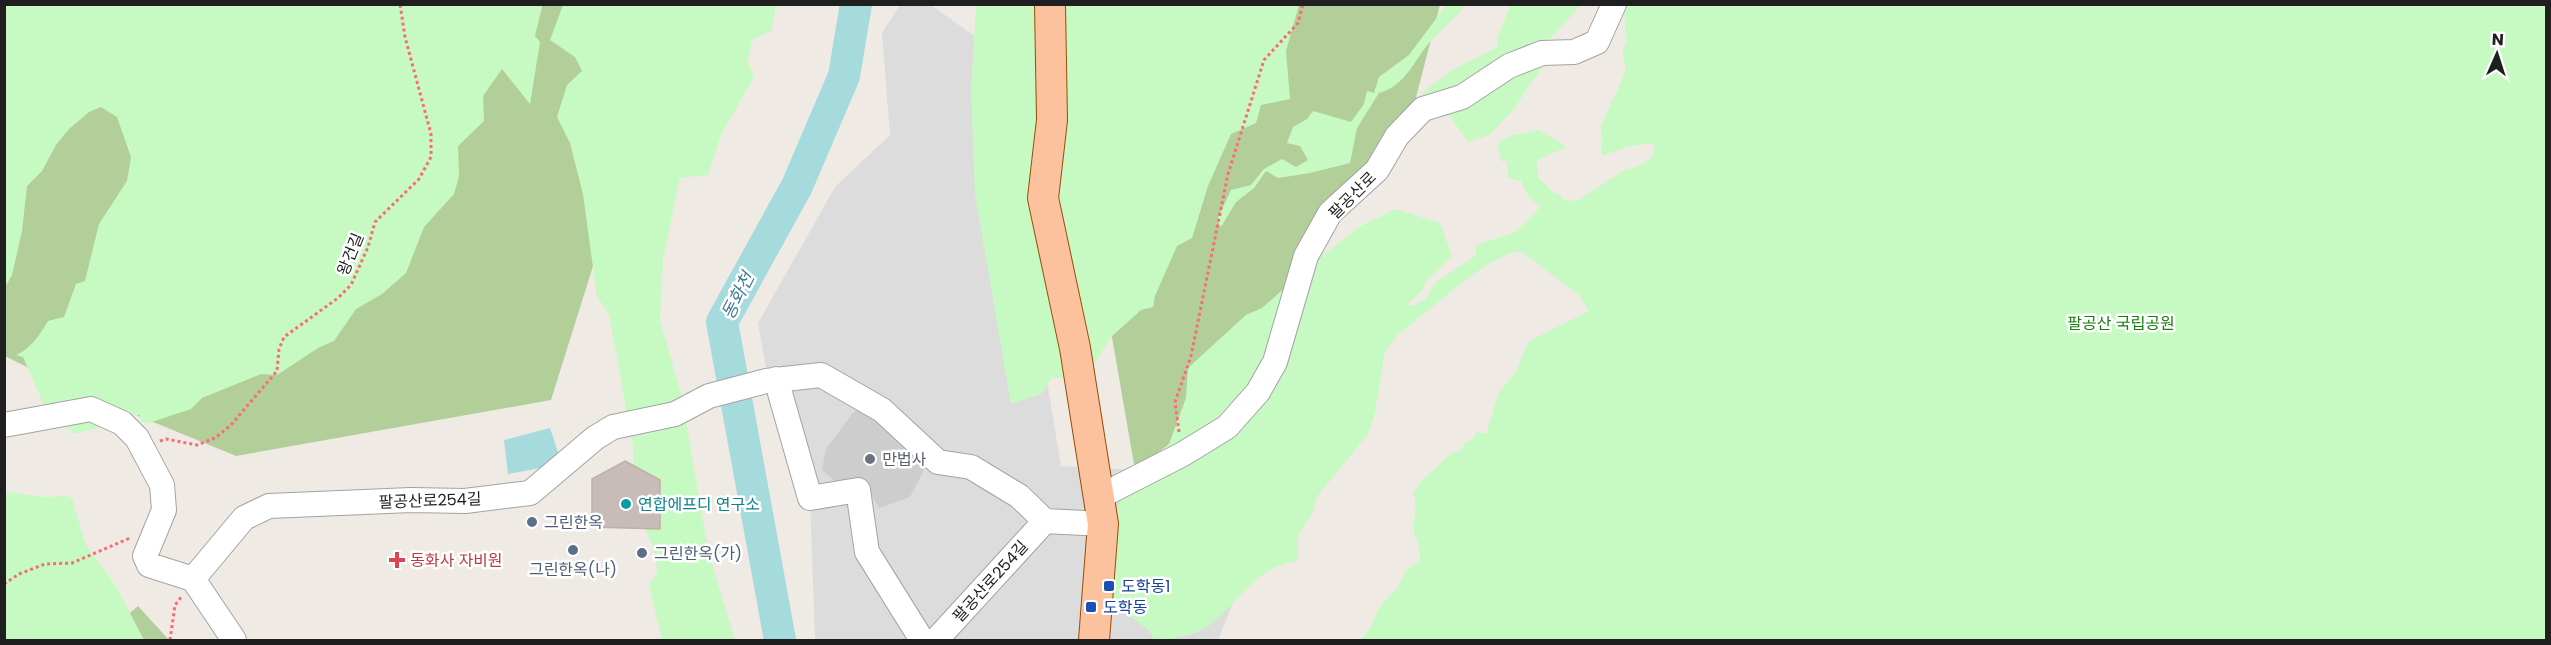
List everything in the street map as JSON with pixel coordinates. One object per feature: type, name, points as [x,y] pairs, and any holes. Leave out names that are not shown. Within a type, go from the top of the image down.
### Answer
[{"type":"main road","points":[[1050,4],[1052,120],[1043,198],[1075,348],[1101,510],[1094,640]]},
{"type":"street","name":"팔공산로","points":[[1101,510],[1227,427],[1258,392],[1275,362],[1306,256],[1330,213],[1377,170],[1397,136],[1423,109],[1462,97],[1509,66],[1542,53],[1574,52],[1597,42],[1614,4]]},
{"type":"street","name":"팔공산로254길","points":[[193,579],[244,518],[269,506],[411,500],[465,501],[530,493],[612,427],[675,414],[710,396],[771,380],[821,375],[882,410],[938,462],[971,467],[1018,496],[1045,521],[936,640]]},
{"type":"street","points":[[771,380],[810,498],[858,490],[867,552],[922,640]]},
{"type":"street","points":[[4,425],[91,409],[122,423],[137,438],[162,485],[164,510],[145,556],[149,565],[193,579],[234,640]]},
{"type":"street","points":[[1045,521],[1101,510]]},
{"type":"path","name":"왕건길","points":[[145,454],[166,439],[197,445],[215,438],[231,425],[277,371],[279,349],[284,337],[339,298],[351,285],[368,247],[375,222],[419,180],[431,157],[431,134],[405,37],[400,4]]},
{"type":"path","points":[[1183,454],[1175,402],[1191,356],[1228,174],[1264,60],[1298,23],[1303,4]]},
{"type":"path","points":[[4,584],[19,574],[45,564],[72,562],[99,552],[160,521]]},
{"type":"path","points":[[170,640],[175,605],[193,579]]},
{"type":"shaded area","points":[[900,5],[931,5],[1032,77],[1018,205],[1061,466],[1135,470],[1235,598],[1218,640],[815,640],[810,498],[775,420],[758,323],[835,187],[890,135],[882,33]]},
{"type":"shaded area","name":"만법사","points":[[861,407],[901,437],[924,470],[910,497],[879,508],[862,481],[837,483],[822,470],[826,449],[853,413]]},
{"type":"green space","points":[[1447,4],[1466,5],[1430,42],[1405,76],[1389,89],[1379,93],[1357,128],[1350,163],[1278,178],[1266,171],[1254,188],[1236,202],[1221,227],[1217,220],[1231,190],[1251,185],[1264,169],[1282,159],[1296,167],[1308,160],[1300,146],[1287,143],[1293,127],[1307,119],[1313,111],[1351,122],[1364,104],[1367,91],[1374,93],[1379,77],[1409,55]]},
{"type":"green space","points":[[5,5],[542,5],[542,7],[535,36],[540,42],[530,104],[502,69],[483,96],[484,121],[458,146],[459,176],[454,194],[424,227],[406,273],[382,294],[356,309],[334,341],[318,348],[277,375],[261,374],[202,398],[191,409],[149,423],[141,422],[140,415],[121,416],[98,428],[73,434],[68,428],[51,421],[23,357],[16,355],[30,345],[48,321],[64,317],[76,284],[85,281],[99,224],[127,181],[131,157],[117,117],[101,107],[89,112],[69,129],[56,145],[42,171],[27,186],[22,231],[12,275],[5,287]]},
{"type":"green space","points":[[61,5],[675,5],[551,400],[236,456],[63,385],[5,356],[5,129]]},
{"type":"green space","points":[[563,5],[776,5],[771,31],[752,40],[748,62],[754,77],[721,135],[708,175],[680,178],[663,260],[660,320],[682,397],[708,550],[735,640],[662,640],[649,584],[658,572],[652,544],[642,524],[635,498],[633,447],[609,314],[597,297],[583,194],[570,143],[557,117],[567,85],[582,71],[575,57],[550,40]]},
{"type":"green space","points":[[976,5],[1299,5],[1286,51],[1290,99],[1261,105],[1256,123],[1231,134],[1208,186],[1192,238],[1177,246],[1155,296],[1153,307],[1141,310],[1111,337],[1094,365],[1072,377],[1052,378],[1041,394],[1011,404],[975,194],[971,92]]},
{"type":"green space","points":[[1136,5],[1440,5],[1414,105],[1379,152],[1340,193],[1263,373],[1135,470],[1089,204]]},
{"type":"green space","points":[[1510,5],[1581,5],[1546,43],[1543,67],[1516,107],[1489,135],[1468,142],[1450,116],[1442,115],[1428,121],[1422,93],[1452,70],[1498,47],[1497,40]]},
{"type":"green space","name":"팔공산 국립공원","points":[[1619,5],[2546,5],[2546,640],[1360,640],[1371,627],[1378,609],[1397,588],[1406,570],[1419,561],[1420,551],[1414,533],[1416,507],[1413,494],[1422,480],[1453,452],[1458,453],[1477,432],[1486,434],[1499,392],[1514,375],[1529,341],[1589,311],[1579,295],[1522,252],[1515,251],[1491,262],[1464,281],[1399,334],[1385,351],[1375,413],[1368,434],[1316,498],[1313,512],[1298,535],[1298,561],[1283,564],[1259,578],[1208,626],[1182,637],[1154,640],[1150,631],[1111,601],[1100,540],[1124,495],[1162,463],[1186,398],[1188,368],[1246,315],[1262,308],[1314,262],[1362,225],[1396,209],[1440,223],[1452,256],[1427,280],[1422,291],[1406,305],[1415,305],[1425,299],[1435,283],[1476,255],[1476,245],[1516,232],[1540,207],[1528,196],[1521,181],[1508,178],[1507,161],[1502,162],[1497,144],[1512,135],[1539,130],[1567,147],[1537,160],[1538,177],[1564,200],[1577,201],[1626,169],[1637,167],[1651,158],[1655,149],[1652,143],[1627,147],[1602,156],[1601,125],[1626,71],[1622,52],[1626,40],[1624,7]]},
{"type":"green space","points":[[11,492],[72,498],[86,545],[117,588],[144,640],[5,640],[4,495]]},
{"type":"green space","points":[[138,606],[169,640],[98,640]]},
{"type":"water","points":[[550,428],[562,464],[508,474],[504,440]]},
{"type":"building","name":"연합에프디 연구소","points":[[625,461],[660,480],[660,529],[592,527],[592,479]]},
{"type":"waterway","name":"동화천","points":[[780,640],[722,322],[797,186],[844,76],[856,4]]},
{"type":"place","name":"만법사","points":[[870,459]]},
{"type":"place","name":"연합에프디 연구소","points":[[626,504]]},
{"type":"place","name":"그린한옥","points":[[532,522]]},
{"type":"place","name":"그린한옥(나)","points":[[573,550]]},
{"type":"place","name":"그린한옥(가)","points":[[642,553]]},
{"type":"place","name":"동화사 자비원","points":[[397,560]]},
{"type":"place","name":"도학동1","points":[[1109,586]]},
{"type":"place","name":"도학동","points":[[1091,607]]}]
